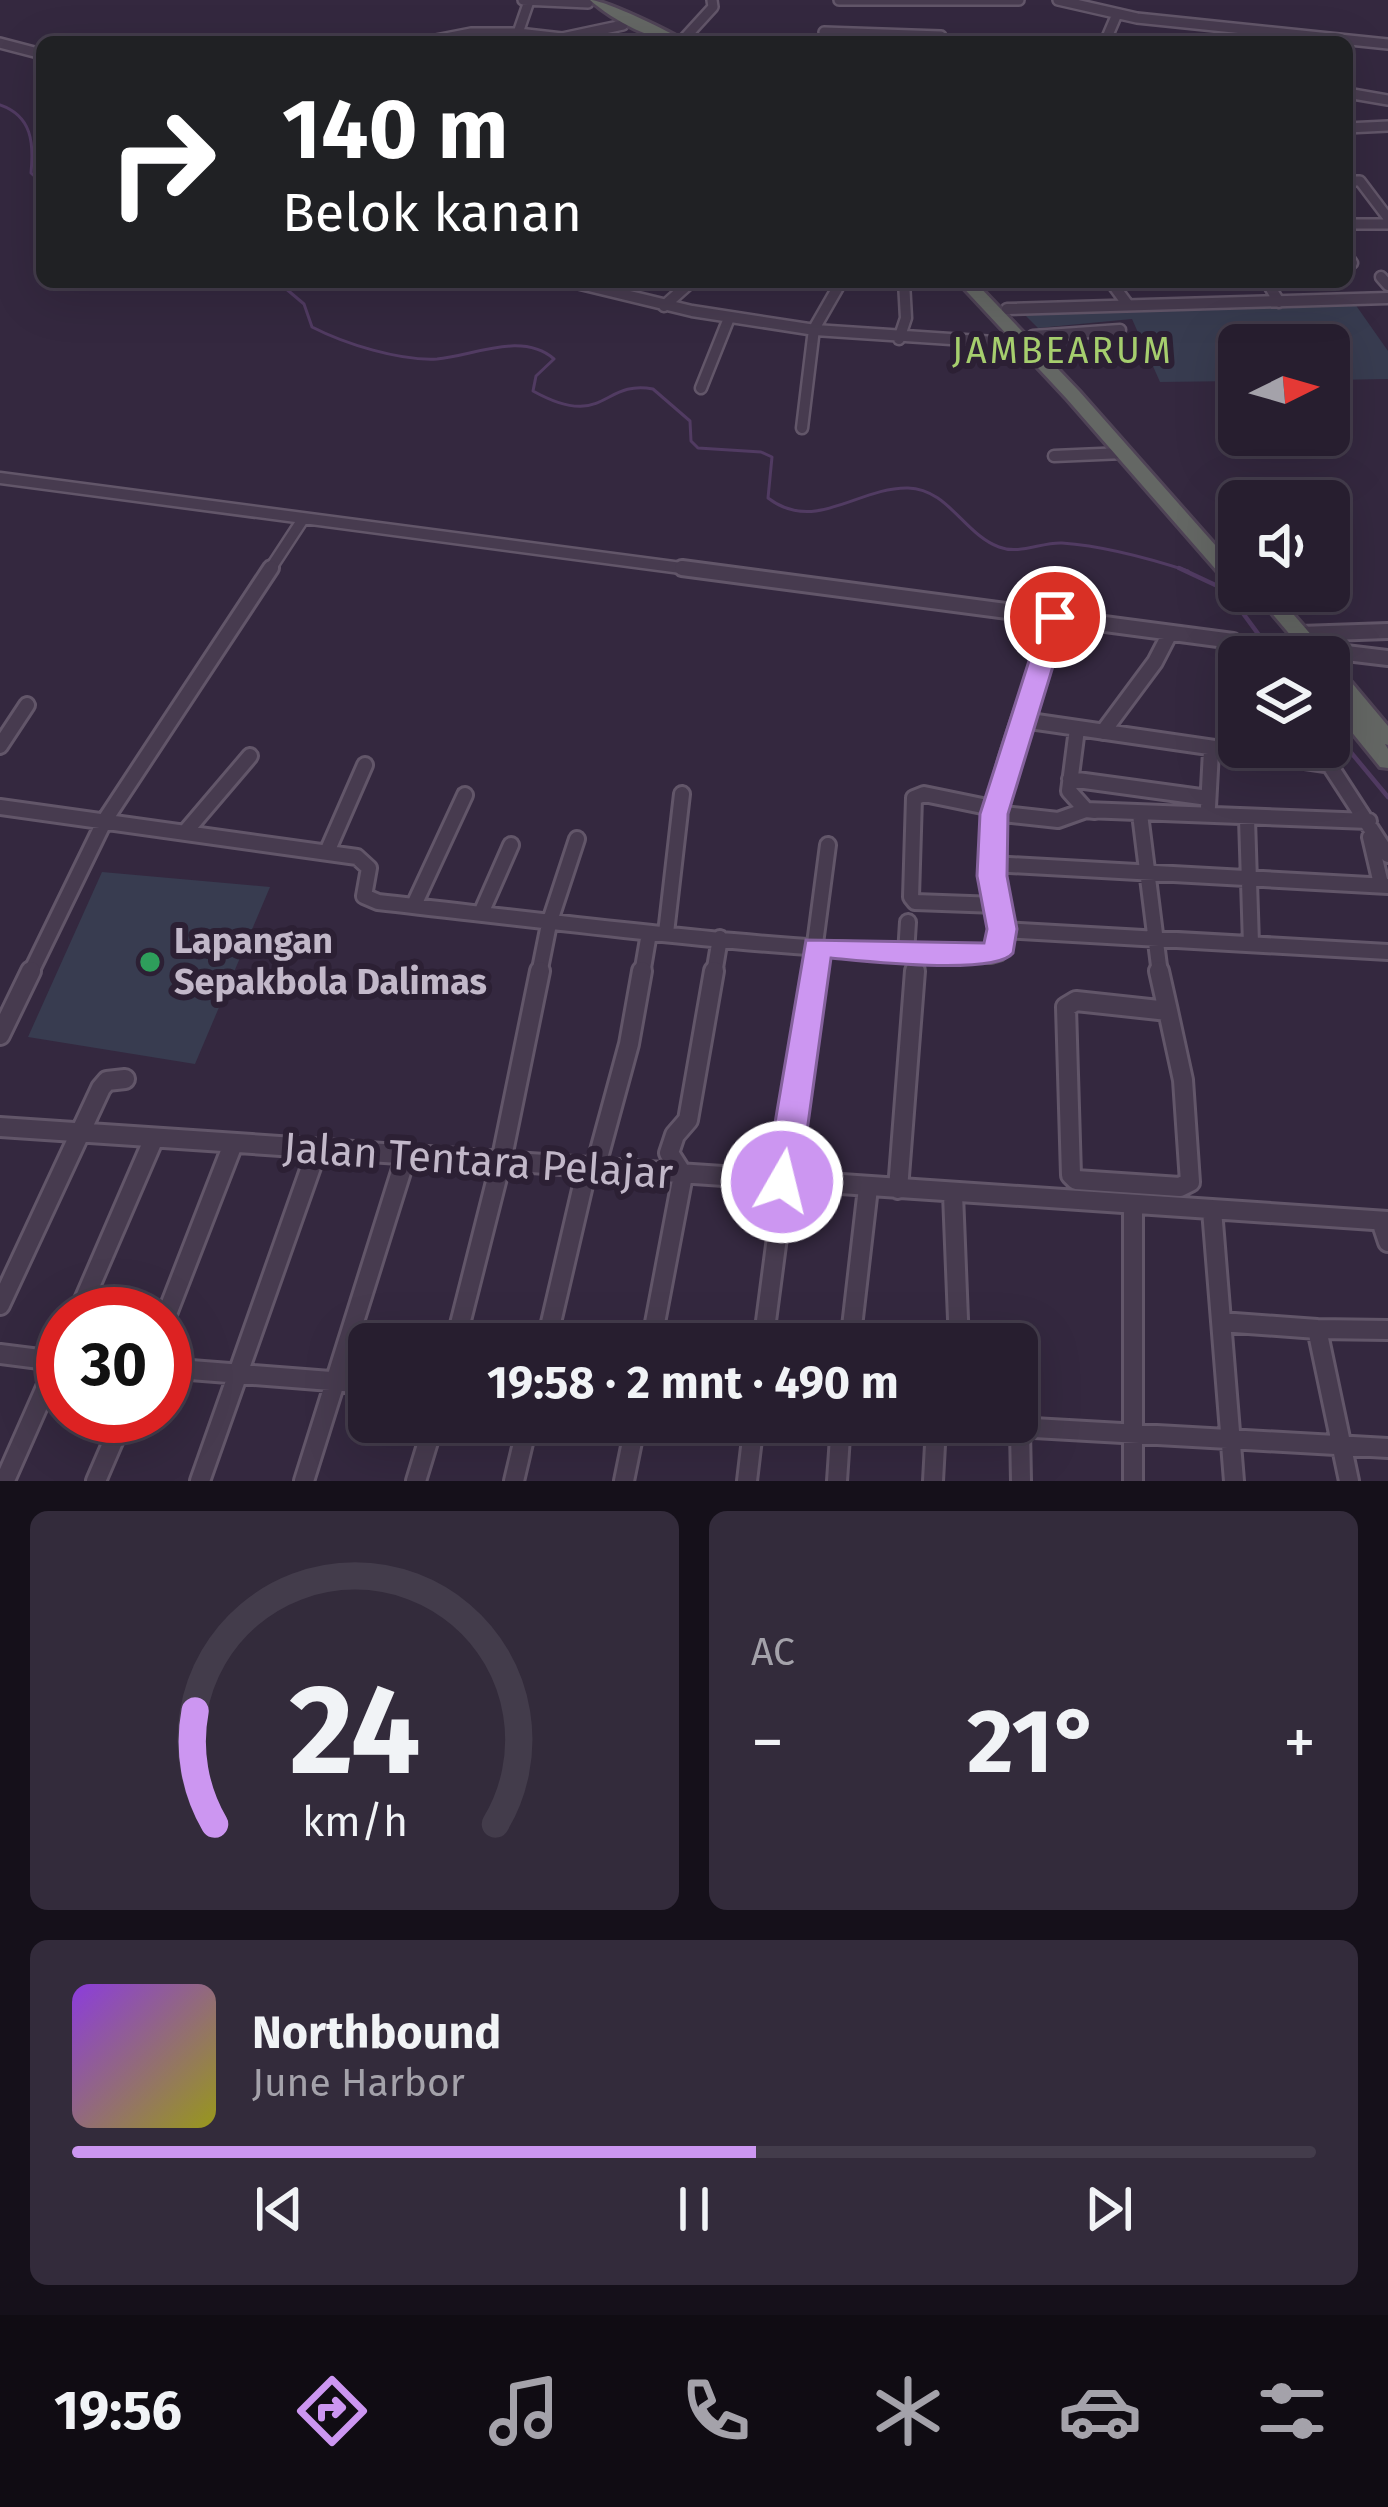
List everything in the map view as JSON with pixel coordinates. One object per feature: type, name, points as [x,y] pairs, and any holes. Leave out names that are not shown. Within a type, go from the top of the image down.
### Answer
[{"type":"highway","points":[[589,1],[667,36]]},
{"type":"highway","points":[[589,1],[623,25],[650,36]]},
{"type":"highway","points":[[973,288],[1029,340],[1218,542]]},
{"type":"highway","points":[[986,288],[1218,560]]},
{"type":"highway","points":[[1268,612],[1294,636]]},
{"type":"highway","points":[[1279,612],[1298,636]]},
{"type":"highway","points":[[1350,693],[1388,739]]},
{"type":"highway","points":[[1350,716],[1388,762]]},
{"type":"street","points":[[686,36],[713,7],[712,0]]},
{"type":"street","points":[[848,32],[840,1],[1019,0]]},
{"type":"street","points":[[1058,0],[1118,14],[1275,36]]},
{"type":"street","points":[[515,36],[525,2],[589,1]]},
{"type":"street","points":[[941,36],[945,1]]},
{"type":"street","points":[[1108,36],[1118,14]]},
{"type":"street","points":[[571,36],[623,25]]},
{"type":"street","points":[[824,32],[901,36]]},
{"type":"street","points":[[456,36],[544,36]]},
{"type":"street","points":[[1353,42],[1388,44]]},
{"type":"street","points":[[0,43],[36,52]]},
{"type":"street","points":[[1353,94],[1388,100]]},
{"type":"street","points":[[1353,128],[1388,126]]},
{"type":"street","points":[[1353,172],[1388,221]]},
{"type":"street","points":[[1353,181],[1360,181]]},
{"type":"street","points":[[1353,224],[1388,221]]},
{"type":"street","points":[[595,288],[729,318],[899,339],[1029,340],[1120,330]]},
{"type":"street","points":[[664,306],[684,288]]},
{"type":"street","points":[[802,428],[814,329],[838,288]]},
{"type":"street","points":[[899,339],[906,318],[904,288]]},
{"type":"street","points":[[1115,288],[1128,305]]},
{"type":"street","points":[[1271,288],[1279,302]]},
{"type":"street","points":[[1333,288],[1342,300]]},
{"type":"street","points":[[1007,309],[1388,298]]},
{"type":"street","points":[[700,388],[729,318]]},
{"type":"street","points":[[1054,456],[1124,453]]},
{"type":"street","points":[[0,478],[1218,639]]},
{"type":"street","points":[[0,1035],[105,820],[303,519]]},
{"type":"street","points":[[0,807],[187,830],[364,861],[369,868],[363,889],[370,900],[482,911],[549,924],[817,947],[991,955],[998,953],[1002,930],[992,864],[996,812],[1055,617]]},
{"type":"street","points":[[1350,640],[1388,631]]},
{"type":"street","points":[[1103,732],[1155,662],[1170,632]]},
{"type":"street","points":[[1350,654],[1388,658]]},
{"type":"street","points":[[0,746],[28,705]]},
{"type":"street","points":[[1022,720],[1218,752]]},
{"type":"street","points":[[1077,729],[1071,795],[1086,810]]},
{"type":"street","points":[[1209,818],[1211,751]]},
{"type":"street","points":[[187,830],[250,757]]},
{"type":"street","points":[[327,852],[365,765]]},
{"type":"street","points":[[1334,768],[1388,855]]},
{"type":"street","points":[[1070,779],[1208,798]]},
{"type":"street","points":[[551,1323],[657,933],[682,794]]},
{"type":"street","points":[[998,905],[915,902],[911,897],[914,798],[924,794],[996,812],[1058,820],[1086,810],[1368,824]]},
{"type":"street","points":[[414,905],[465,795]]},
{"type":"street","points":[[1140,814],[1152,938],[1169,1011],[1183,1080],[1190,1182],[1180,1187],[1076,1180],[1071,1174],[1068,1003],[1169,1011]]},
{"type":"street","points":[[1247,819],[1251,944]]},
{"type":"street","points":[[992,864],[1384,885],[1368,824]]},
{"type":"street","points":[[460,1323],[500,1162],[549,924],[577,839]]},
{"type":"street","points":[[482,911],[511,845]]},
{"type":"street","points":[[766,1323],[828,845]]},
{"type":"street","points":[[898,1190],[911,952],[908,922]]},
{"type":"street","points":[[1002,930],[1388,952]]},
{"type":"street","points":[[655,1323],[683,1175],[669,1153],[674,1135],[688,1120],[720,938]]},
{"type":"street","points":[[0,1306],[101,1088],[125,1078]]},
{"type":"street","name":"Jalan Tentara Pelajar","points":[[0,1126],[1384,1221]]},
{"type":"street","points":[[90,1287],[154,1138]]},
{"type":"street","points":[[177,1287],[233,1144]]},
{"type":"street","points":[[200,1481],[317,1150]]},
{"type":"street","points":[[304,1481],[406,1156]]},
{"type":"street","points":[[852,1323],[868,1188]]},
{"type":"street","points":[[953,1193],[958,1323]]},
{"type":"street","points":[[1133,1205],[1133,1481]]},
{"type":"street","points":[[1212,1210],[1234,1481]]},
{"type":"street","points":[[1384,1221],[1388,1242]]},
{"type":"street","points":[[1222,1322],[1388,1330]]},
{"type":"street","points":[[1317,1329],[1349,1481]]},
{"type":"street","points":[[0,1354],[36,1356]]},
{"type":"street","points":[[192,1370],[348,1382]]},
{"type":"street","points":[[9,1478],[36,1416]]},
{"type":"street","points":[[1038,1431],[1388,1448]]},
{"type":"street","points":[[96,1481],[112,1443]]},
{"type":"street","points":[[416,1481],[428,1443]]},
{"type":"street","points":[[514,1481],[523,1443]]},
{"type":"street","points":[[625,1481],[632,1443]]},
{"type":"street","points":[[747,1481],[752,1443]]},
{"type":"street","points":[[837,1481],[840,1443]]},
{"type":"street","points":[[933,1481],[935,1443]]},
{"type":"street","points":[[1020,1443],[1021,1481]]},
{"type":"shaded area","points":[[1355,304],[1388,351],[1388,379],[1350,380],[1350,324],[1218,324],[1218,381],[1160,382],[1132,319],[1038,328],[1020,310]]},
{"type":"shaded area","name":"Lapangan Sepakbola Dalimas","points":[[102,872],[270,887],[195,1064],[28,1037]]},
{"type":"waterway","points":[[0,105],[25,123],[31,141],[31,173],[36,178]]},
{"type":"waterway","points":[[285,288],[304,304],[312,327],[373,350],[437,359],[497,347],[541,351],[554,359],[536,376],[533,391],[557,402],[589,405],[623,391],[653,389],[690,421],[691,441],[698,448],[761,452],[772,457],[768,498],[785,508],[820,510],[890,490],[922,490],[999,547],[1078,545],[1181,569]]},
{"type":"waterway","points":[[1181,569],[1188,571]]},
{"type":"waterway","points":[[1181,569],[1226,590],[1260,636]]},
{"type":"waterway","points":[[1350,751],[1388,797]]},
{"type":"place","name":"Lapangan Sepakbola Dalimas","points":[[150,962]]},
{"type":"district","name":"JAMBEARUM","points":[[1063,351]]},
{"type":"route","points":[[782,1182],[817,947],[906,954],[998,953],[1002,929],[992,876],[994,814],[1055,617]]}]
